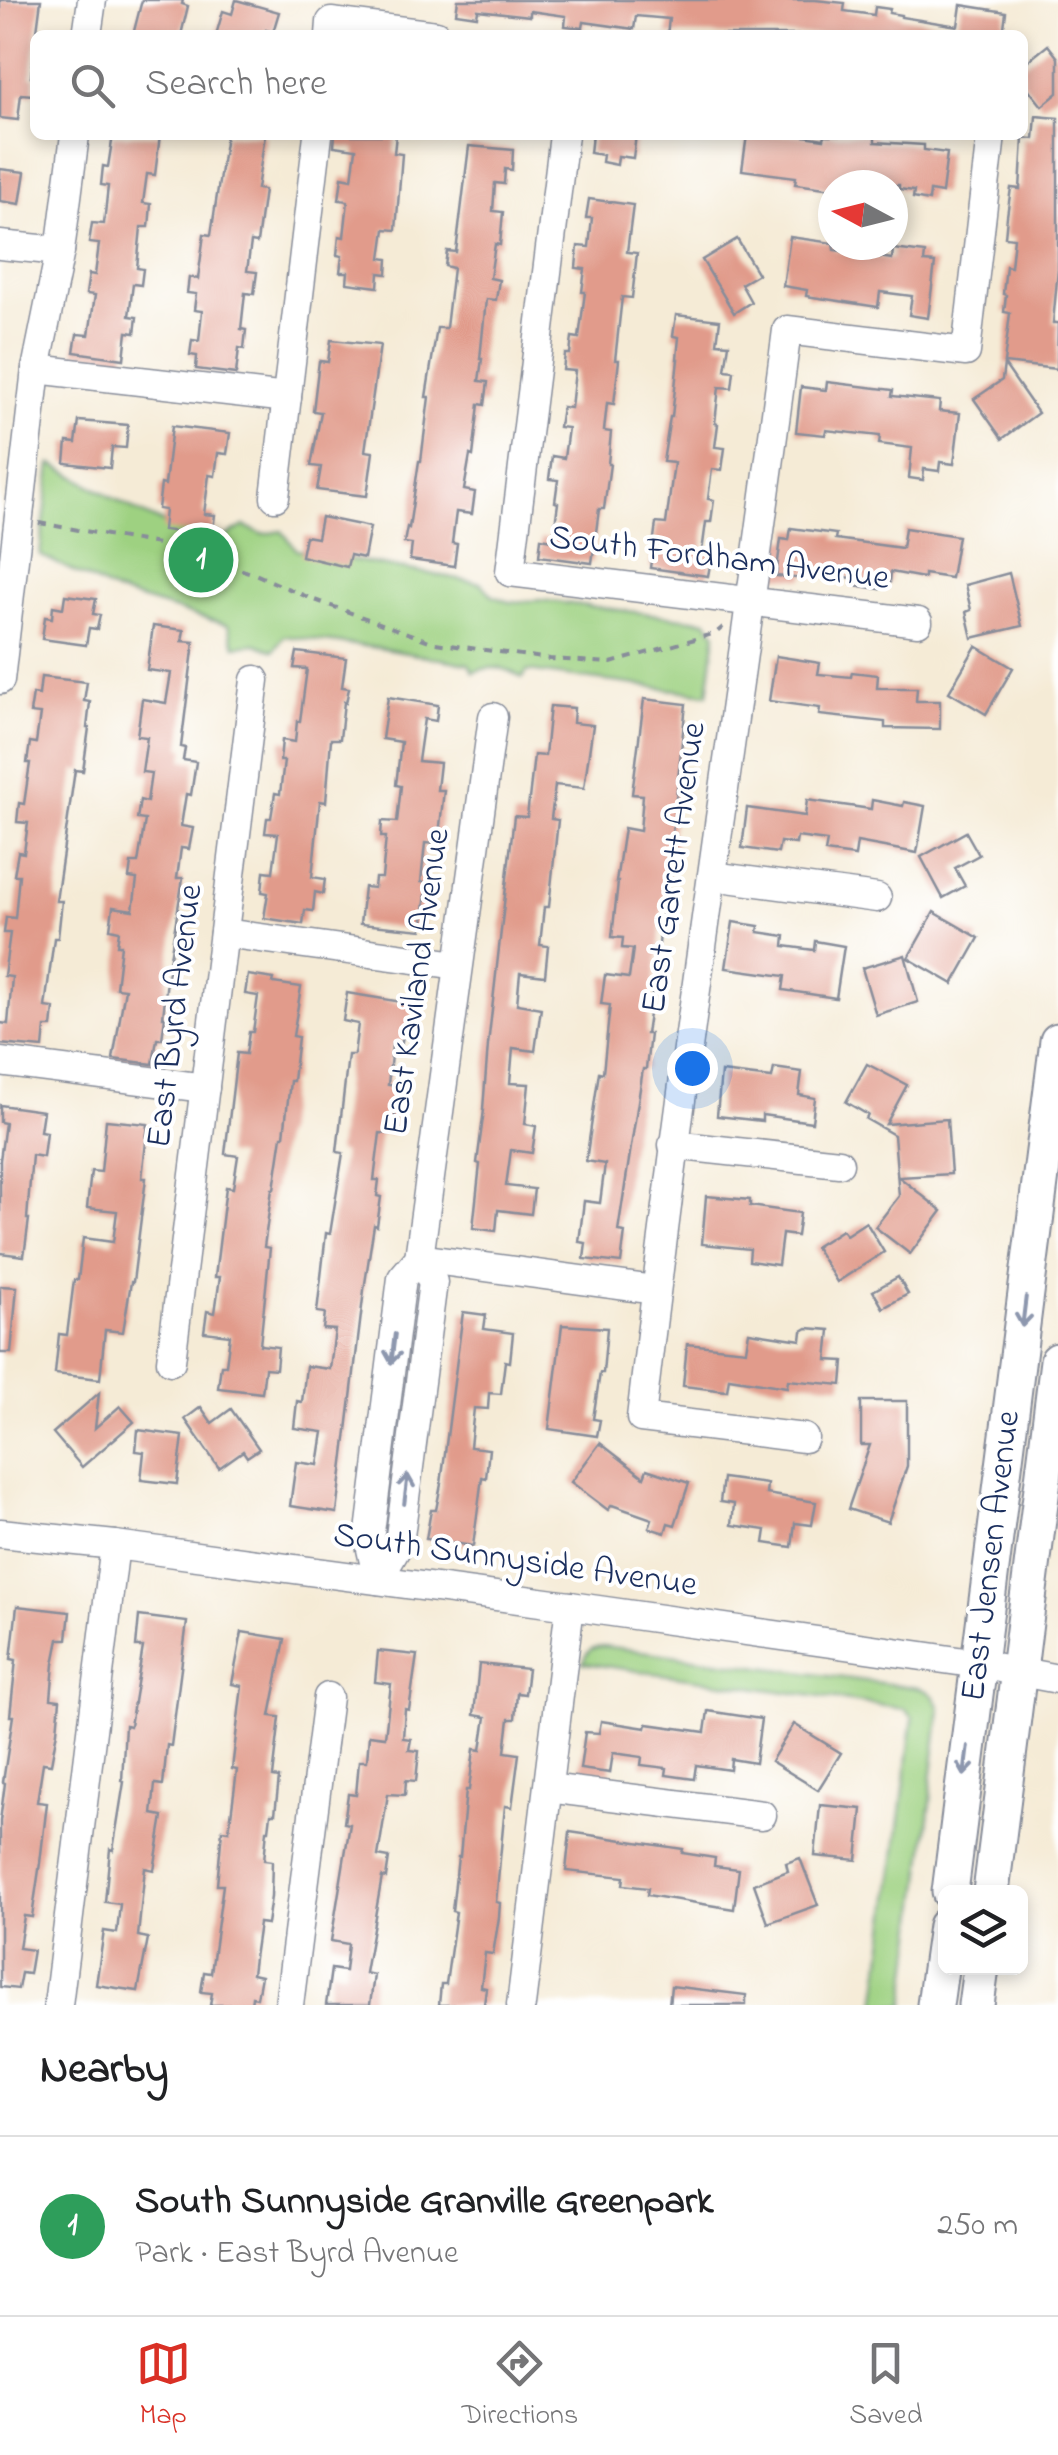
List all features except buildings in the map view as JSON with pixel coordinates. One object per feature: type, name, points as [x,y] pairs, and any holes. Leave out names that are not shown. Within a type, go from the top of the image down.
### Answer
[{"type":"main road","name":"East Jensen Avenue","points":[[951,1885],[1058,1042]]},
{"type":"main road","name":"East Jensen Avenue","points":[[991,1885],[1058,1361]]},
{"type":"main road","points":[[936,2005],[940,1975]]},
{"type":"main road","points":[[976,2005],[980,1975]]},
{"type":"street","points":[[88,30],[92,0]]},
{"type":"street","points":[[0,680],[36,369],[60,251],[73,140]]},
{"type":"street","points":[[275,498],[317,140]]},
{"type":"street","name":"South Fordham Avenue","points":[[563,140],[510,572],[918,622]]},
{"type":"street","name":"East Garrett Avenue","points":[[804,1438],[641,1418],[673,1144],[787,330],[966,352],[990,140]]},
{"type":"street","points":[[0,245],[60,251]]},
{"type":"street","points":[[36,369],[287,398]]},
{"type":"street","name":"East Byrd Avenue","points":[[171,1361],[255,680]]},
{"type":"street","name":"East Kaviland Avenue","points":[[378,1580],[368,1540],[402,1278],[419,1258],[493,717]]},
{"type":"street","points":[[712,876],[877,898]]},
{"type":"street","points":[[224,933],[458,966]]},
{"type":"street","points":[[0,1062],[205,1088]]},
{"type":"street","points":[[673,1144],[839,1164]]},
{"type":"street","points":[[419,1258],[655,1290]]},
{"type":"street","name":"South Sunnyside Avenue","points":[[0,1532],[570,1606],[1058,1678]]},
{"type":"street","points":[[58,2005],[115,1545]]},
{"type":"street","points":[[521,2005],[570,1606]]},
{"type":"street","points":[[289,2005],[328,1697]]},
{"type":"street","points":[[548,1788],[762,1815]]},
{"type":"path","points":[[18,520],[164,545],[255,574],[435,643],[550,659],[611,663],[716,633],[752,601]]},
{"type":"green space","points":[[51,464],[143,514],[190,530],[225,537],[244,526],[262,534],[282,531],[297,550],[481,583],[493,596],[509,602],[541,600],[707,621],[716,633],[708,694],[528,671],[522,678],[498,668],[473,672],[469,664],[284,636],[274,651],[256,644],[235,646],[228,625],[118,593],[40,555]]},
{"type":"green space","points":[[603,1646],[919,1688],[933,1696],[940,1709],[905,2005],[876,2005],[913,1718],[905,1709],[583,1663],[590,1650]]},
{"type":"place","name":"South Sunnyside Granville Greenpark","points":[[201,560]]}]
